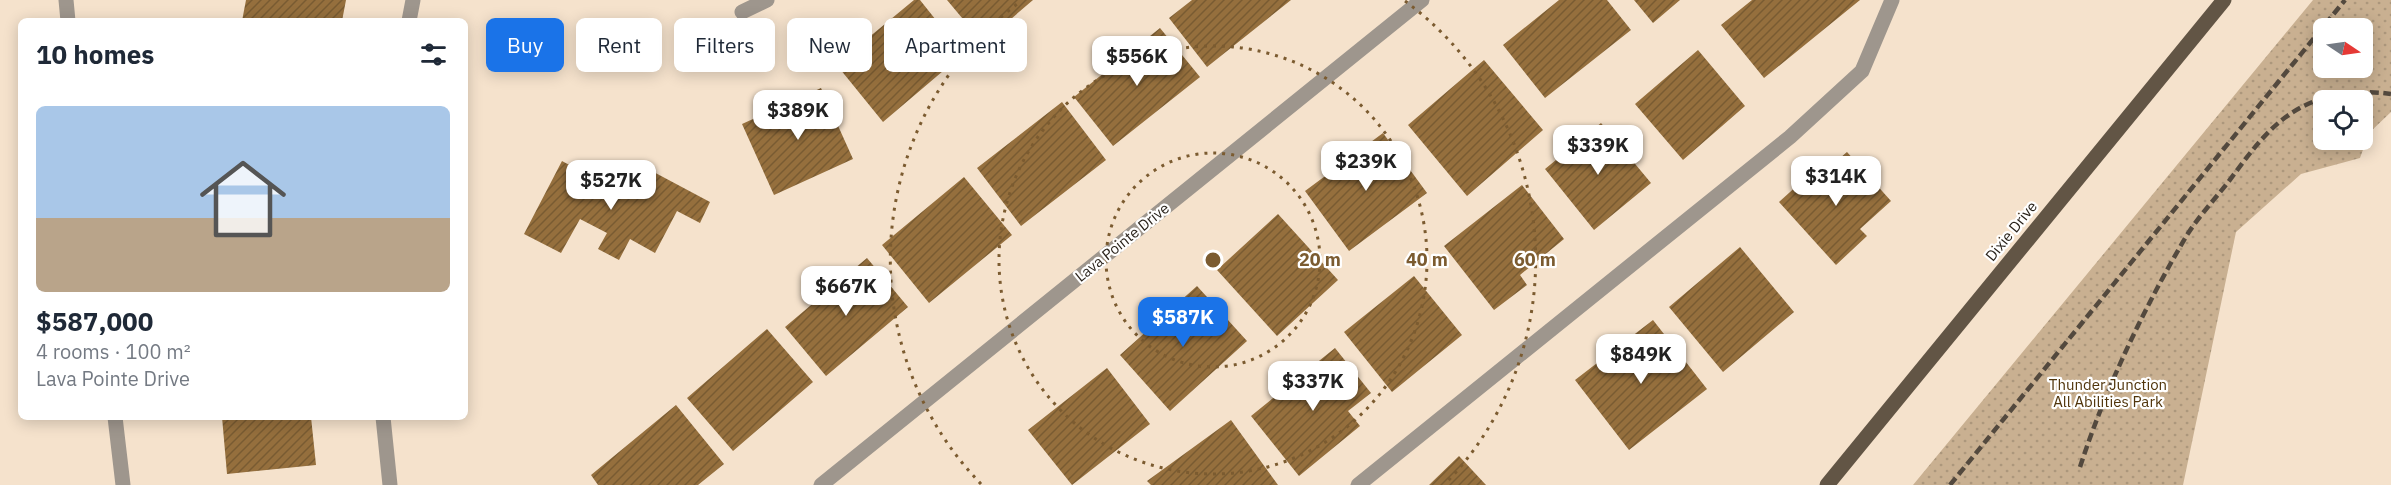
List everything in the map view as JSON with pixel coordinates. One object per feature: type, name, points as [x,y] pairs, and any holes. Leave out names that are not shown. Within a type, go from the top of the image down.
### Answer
[{"type":"main road","name":"Dixie Drive","points":[[1827,485],[2224,0]]},
{"type":"street","points":[[66,0],[68,18]]},
{"type":"street","points":[[410,18],[413,0]]},
{"type":"street","points":[[742,12],[767,0]]},
{"type":"street","name":"Lava Pointe Drive","points":[[821,485],[1422,0]]},
{"type":"street","points":[[1358,485],[1790,137],[1862,71],[1892,0]]},
{"type":"street","points":[[115,420],[123,485]]},
{"type":"street","points":[[383,420],[390,485]]},
{"type":"green space","name":"Thunder Junction All Abilities Park","points":[[2313,0],[2391,0],[2391,112],[2373,129],[2373,90],[2313,90],[2313,150],[2363,150],[2360,158],[2301,174],[2236,232],[2183,485],[1913,485]]},
{"type":"building","points":[[246,0],[346,0],[343,18],[243,18]]},
{"type":"building","points":[[914,0],[920,0],[934,18],[892,18]]},
{"type":"building","points":[[947,0],[1033,0],[1012,18],[962,18]]},
{"type":"building","points":[[1192,0],[1291,0],[1207,67],[1169,18]]},
{"type":"building","points":[[1559,0],[1607,0],[1631,30],[1545,98],[1503,45]]},
{"type":"building","points":[[1634,0],[1680,0],[1653,23]]},
{"type":"building","points":[[1752,0],[1860,0],[1764,78],[1721,25]]},
{"type":"building","points":[[884,25],[884,72],[942,72],[883,122],[842,72],[872,72],[872,35]]},
{"type":"building","points":[[1160,28],[1200,77],[1113,146],[1074,97]]},
{"type":"building","points":[[1698,50],[1745,106],[1683,160],[1635,104]]},
{"type":"building","points":[[1484,60],[1543,130],[1467,196],[1408,125]]},
{"type":"building","points":[[821,88],[853,159],[774,195],[742,124]]},
{"type":"building","points":[[1062,102],[1106,160],[1021,226],[977,168]]},
{"type":"building","points":[[1601,123],[1651,183],[1594,230],[1545,169]]},
{"type":"building","points":[[1383,133],[1427,193],[1349,251],[1305,191]]},
{"type":"building","points":[[1847,152],[1891,201],[1860,229],[1867,236],[1836,265],[1779,202],[1811,173],[1816,179]]},
{"type":"building","points":[[562,161],[632,199],[648,169],[710,202],[700,223],[677,211],[655,253],[630,239],[619,260],[598,249],[607,233],[580,219],[561,253],[524,234]]},
{"type":"building","points":[[964,177],[1012,235],[929,303],[882,245]]},
{"type":"building","points":[[1522,185],[1564,239],[1520,275],[1527,285],[1494,310],[1444,246]]},
{"type":"building","points":[[1278,214],[1338,280],[1277,336],[1217,270]]},
{"type":"building","points":[[1740,247],[1794,312],[1723,372],[1669,307]]},
{"type":"building","points":[[867,258],[908,307],[826,376],[785,327]]},
{"type":"building","points":[[1414,276],[1462,335],[1392,392],[1344,332]]},
{"type":"building","points":[[1197,286],[1247,341],[1170,411],[1120,355]]},
{"type":"building","points":[[1653,320],[1707,389],[1629,450],[1575,380]]},
{"type":"building","points":[[767,329],[813,382],[733,451],[687,398]]},
{"type":"building","points":[[1335,348],[1371,393],[1348,411],[1360,426],[1299,476],[1251,416]]},
{"type":"building","points":[[1107,368],[1150,424],[1072,485],[1028,430]]},
{"type":"building","points":[[676,405],[724,464],[698,485],[598,485],[591,475]]},
{"type":"building","points":[[222,420],[311,420],[316,465],[227,474]]},
{"type":"building","points":[[1231,420],[1278,485],[1151,485],[1147,481]]},
{"type":"building","points":[[1459,456],[1486,485],[1429,485]]},
{"type":"railway","points":[[1950,485],[2345,0]]},
{"type":"railway","points":[[2080,467],[2114,378],[2141,319],[2171,263],[2197,221],[2257,145],[2272,128],[2290,114],[2313,102],[2352,93],[2391,94]]}]
